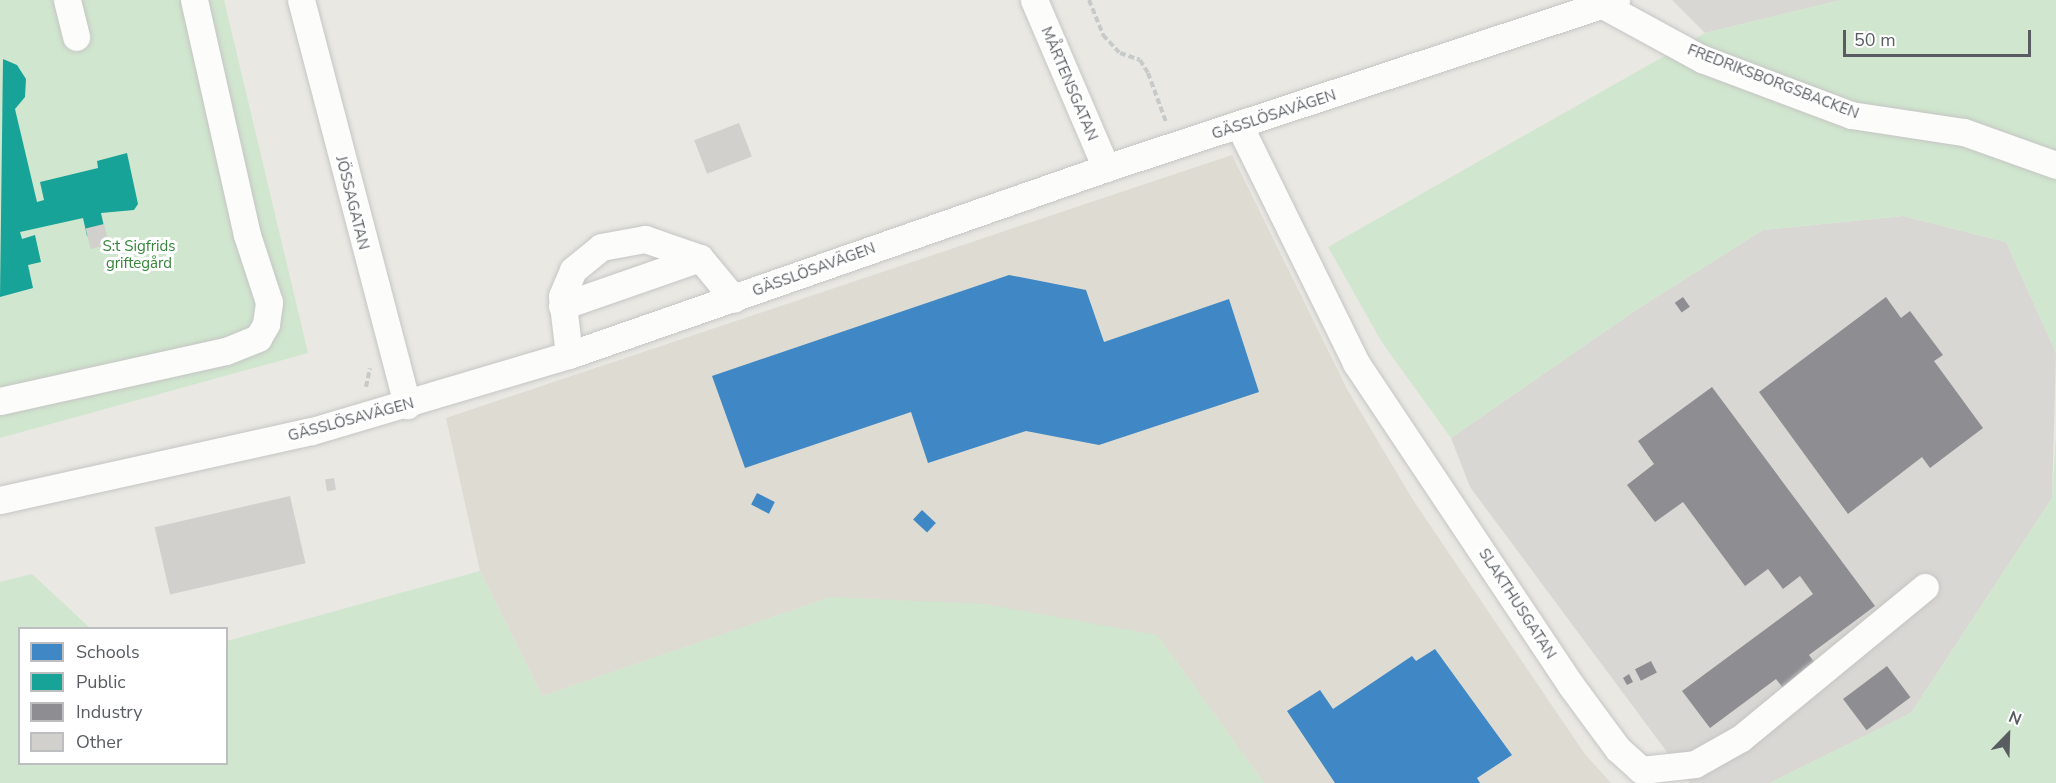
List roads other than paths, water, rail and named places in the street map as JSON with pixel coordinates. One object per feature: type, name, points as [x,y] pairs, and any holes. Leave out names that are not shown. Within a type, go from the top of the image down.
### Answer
[{"type":"street","points":[[67,0],[76,37]]},
{"type":"street","points":[[0,401],[226,351],[258,338],[266,324],[269,302],[247,235],[194,0]]},
{"type":"street","name":"JÖSSAGATAN","points":[[301,0],[407,405]]},
{"type":"street","name":"MÅRTENSGATAN","points":[[1034,0],[1106,168]]},
{"type":"street","name":"GÄSSLÖSAVÄGEN","points":[[0,500],[407,405],[569,355],[1106,168],[1240,127],[1610,2]]},
{"type":"street","name":"FREDRIKSBORGSBACKEN","points":[[1610,2],[1702,59],[1851,115],[1964,132],[2056,165]]},
{"type":"street","name":"SLAKTHUSGATAN","points":[[1240,127],[1356,363],[1570,684],[1618,749],[1641,770],[1695,764],[1741,738],[1925,587]]},
{"type":"street","points":[[569,355],[562,306],[573,270],[601,247],[645,239],[700,258],[734,299]]},
{"type":"street","points":[[562,306],[700,258]]},
{"type":"park label","name":"S:t Sigfrids griftegård","points":[[139,254]]}]
